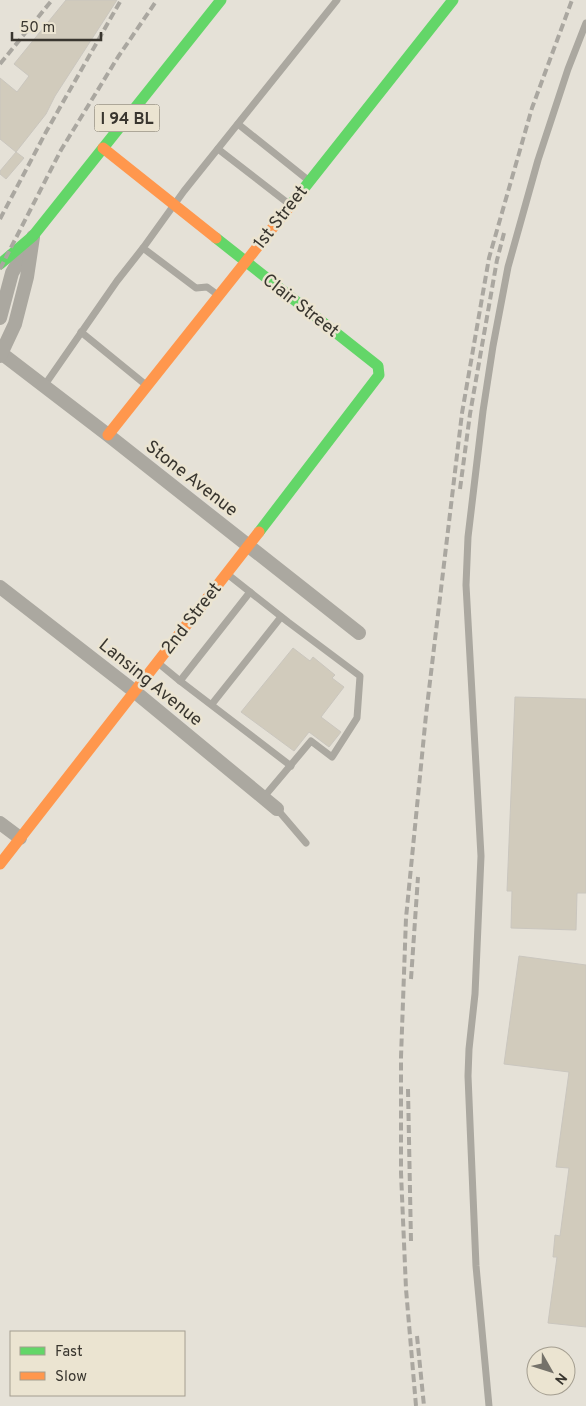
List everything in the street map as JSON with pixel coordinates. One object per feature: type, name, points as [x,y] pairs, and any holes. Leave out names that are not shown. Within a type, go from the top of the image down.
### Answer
[{"type":"main road","name":"I 94 BL","points":[[0,264],[33,236],[221,0]]},
{"type":"main road","name":"1st Street","points":[[108,435],[453,0]]},
{"type":"main road","name":"Clair Street","points":[[103,148],[378,366],[380,371]]},
{"type":"main road","name":"2nd Street","points":[[0,864],[248,546],[379,375],[380,371]]},
{"type":"street","points":[[0,318],[12,273],[33,236]]},
{"type":"street","points":[[0,351],[15,324],[27,277],[33,236]]},
{"type":"street","name":"Stone Avenue","points":[[0,351],[359,633]]},
{"type":"street","name":"Lansing Avenue","points":[[0,587],[134,691],[277,809]]},
{"type":"street","points":[[0,823],[20,838]]},
{"type":"lane","points":[[44,386],[117,281],[218,149],[337,0]]},
{"type":"lane","points":[[489,1406],[476,1266],[468,1076],[476,974],[480,856],[479,801],[466,585],[468,537],[484,402],[508,267],[538,160],[568,69],[586,23]]},
{"type":"lane","points":[[238,124],[309,180]]},
{"type":"lane","points":[[218,149],[290,204]]},
{"type":"lane","points":[[143,248],[196,288],[207,287],[218,295]]},
{"type":"lane","points":[[81,332],[146,385]]},
{"type":"lane","points":[[226,573],[360,676],[358,718],[332,756],[311,741],[292,766],[263,798]]},
{"type":"lane","points":[[180,681],[250,592]]},
{"type":"lane","points":[[212,704],[281,617]]},
{"type":"lane","points":[[156,662],[292,766]]},
{"type":"lane","points":[[277,809],[306,843]]},
{"type":"building","points":[[66,0],[117,0],[55,96],[46,114],[16,152],[0,139],[0,78],[17,92],[29,76],[14,64]]},
{"type":"building","points":[[16,152],[24,158],[6,179],[0,174],[0,171]]},
{"type":"building","points":[[293,648],[310,661],[313,657],[335,675],[332,678],[344,687],[321,717],[341,732],[329,747],[309,732],[294,751],[241,712]]},
{"type":"building","points":[[515,697],[586,699],[586,893],[577,893],[576,930],[511,928],[512,891],[507,891]]},
{"type":"building","points":[[519,956],[586,965],[586,1327],[548,1323],[557,1257],[553,1257],[555,1235],[560,1236],[569,1168],[556,1167],[569,1072],[504,1064]]},
{"type":"railway","points":[[0,64],[52,0]]},
{"type":"railway","points":[[0,219],[46,132],[121,0]]},
{"type":"railway","points":[[0,269],[61,150],[118,57],[157,0]]},
{"type":"railway","points":[[416,1406],[406,1289],[401,1173],[401,1057],[406,918],[426,715],[462,413],[489,258],[532,108],[572,0]]},
{"type":"railway","points":[[460,489],[470,414],[497,260],[504,233]]},
{"type":"railway","points":[[411,979],[418,877]]},
{"type":"railway","points":[[408,1089],[411,1242]]},
{"type":"railway","points":[[417,1336],[424,1406]]},
{"type":"traffic: fast","points":[[0,264],[33,236],[221,0]]},
{"type":"traffic: fast","points":[[290,206],[453,0]]},
{"type":"traffic: fast","points":[[216,238],[378,366],[379,375],[259,532]]},
{"type":"traffic: slow","points":[[103,148],[216,238]]},
{"type":"traffic: slow","points":[[108,435],[290,206]]},
{"type":"traffic: slow","points":[[0,864],[259,532]]}]
